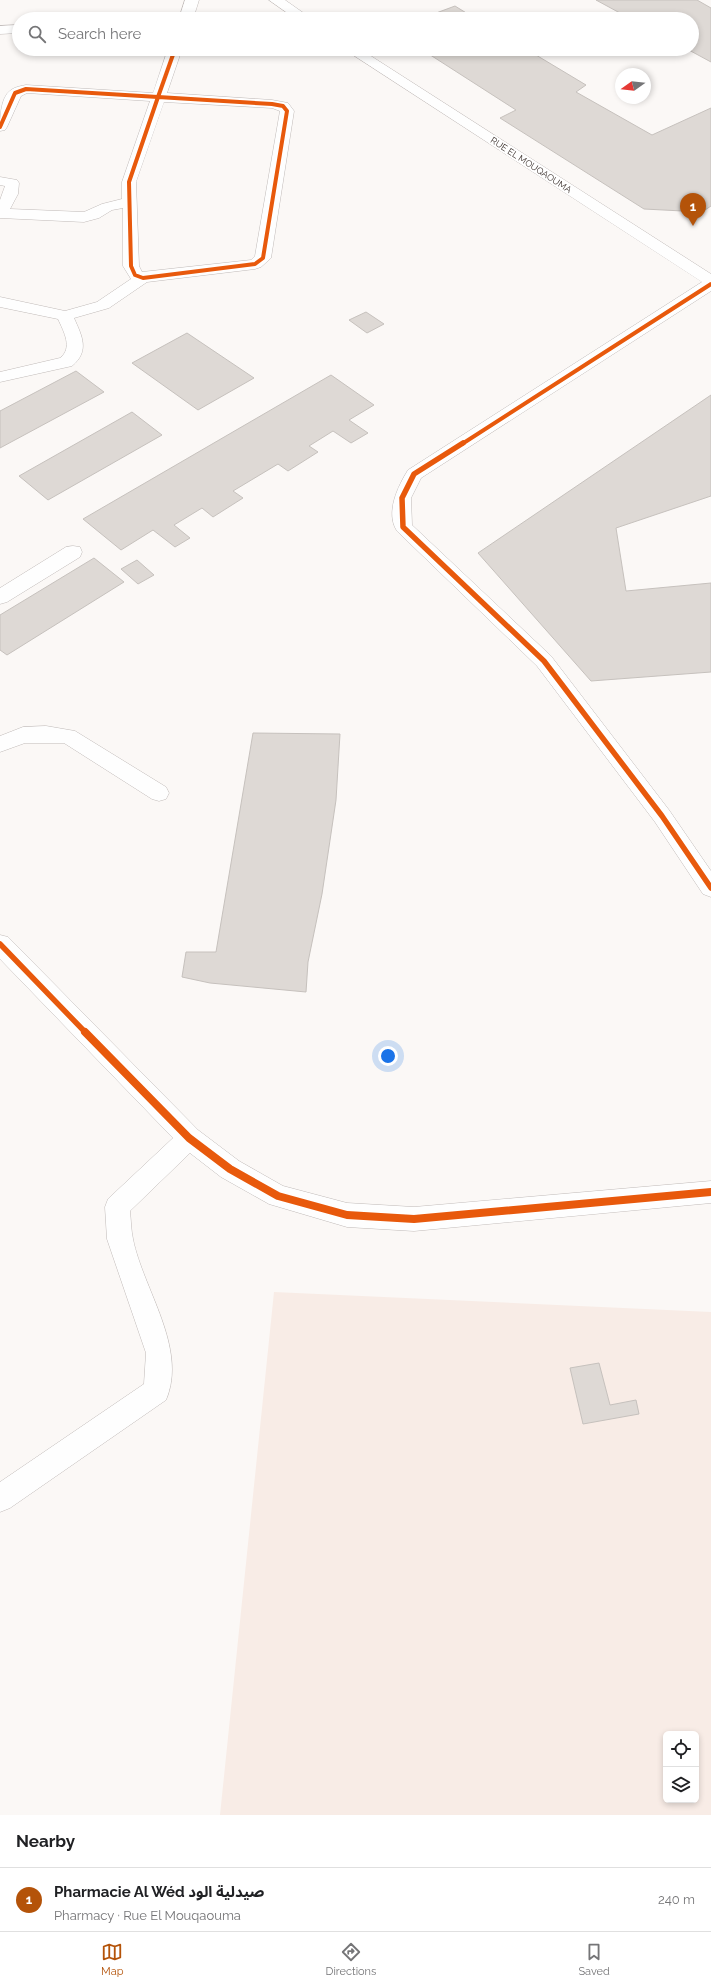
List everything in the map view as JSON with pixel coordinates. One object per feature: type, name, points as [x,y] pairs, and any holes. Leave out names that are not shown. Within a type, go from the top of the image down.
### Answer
[{"type":"street","points":[[188,12],[192,0]]},
{"type":"street","points":[[276,0],[294,12]]},
{"type":"street","points":[[0,30],[12,29]]},
{"type":"street","points":[[143,278],[135,275],[131,266],[129,182],[173,56]]},
{"type":"street","name":"RUE EL MOUQAOUMA","points":[[363,56],[711,281]]},
{"type":"street","points":[[0,127],[15,93],[26,89],[272,104],[283,106],[287,111],[263,258],[248,265],[143,278],[103,305],[65,316],[0,302]]},
{"type":"street","points":[[0,181],[12,183],[12,187],[4,208],[0,212]]},
{"type":"street","points":[[0,212],[84,217],[94,215],[107,207],[130,202]]},
{"type":"street","points":[[711,284],[414,474],[402,498],[403,527],[544,661],[662,816],[711,888]]},
{"type":"street","points":[[0,377],[66,362],[72,358],[75,353],[76,343],[65,316]]},
{"type":"street","points":[[0,597],[73,552]]},
{"type":"street","points":[[0,744],[23,735],[46,734],[68,736],[159,793]]},
{"type":"street","points":[[0,944],[189,1138],[230,1169],[278,1196],[347,1215],[414,1219],[711,1192]]},
{"type":"street","points":[[0,1498],[157,1391],[159,1353],[120,1239],[117,1207],[189,1138]]},
{"type":"shaded area","points":[[274,1292],[711,1312],[711,1815],[220,1815]]},
{"type":"building","points":[[596,0],[697,0],[711,8],[711,62],[699,56],[699,12],[618,12]]},
{"type":"building","points":[[455,6],[465,12],[439,12]]},
{"type":"building","points":[[432,56],[538,56],[586,85],[576,92],[652,135],[711,108],[711,206],[702,212],[644,209],[500,118],[516,110]]},
{"type":"building","points":[[366,312],[384,324],[367,333],[349,320]]},
{"type":"building","points":[[187,333],[254,378],[198,410],[132,363]]},
{"type":"building","points":[[76,371],[104,392],[0,448],[0,411]]},
{"type":"building","points":[[331,375],[374,405],[349,420],[368,433],[351,443],[333,431],[309,446],[318,452],[288,471],[278,464],[233,491],[243,498],[213,517],[202,508],[174,525],[190,538],[175,547],[153,530],[121,550],[83,519]]},
{"type":"building","points":[[711,395],[711,496],[616,528],[626,591],[711,583],[711,672],[591,681],[478,553]]},
{"type":"building","points":[[132,412],[162,435],[48,500],[19,476]]},
{"type":"building","points":[[94,558],[124,582],[7,655],[0,650],[0,615]]},
{"type":"building","points":[[137,560],[154,575],[138,584],[121,569]]},
{"type":"building","points":[[253,733],[340,734],[336,800],[322,894],[308,962],[306,992],[210,983],[182,977],[186,952],[216,952]]},
{"type":"building","points":[[599,1363],[610,1405],[636,1400],[639,1414],[583,1424],[570,1368]]},
{"type":"cycle path","points":[[158,97],[173,56]]},
{"type":"cycle path","points":[[0,127],[15,93],[26,89],[158,97]]},
{"type":"cycle path","points":[[158,97],[272,104],[283,106],[287,111],[263,258],[255,264],[143,278],[135,275],[131,266],[129,182],[158,97]]},
{"type":"cycle path","points":[[711,284],[414,474],[402,498],[403,527],[544,661],[662,816],[711,888]]},
{"type":"cycle path","points":[[0,944],[189,1138],[230,1169],[278,1196],[347,1215],[414,1219],[711,1192]]},
{"type":"place","name":"Pharmacie Al Wéd صيدلية الود","points":[[693,226]]}]
